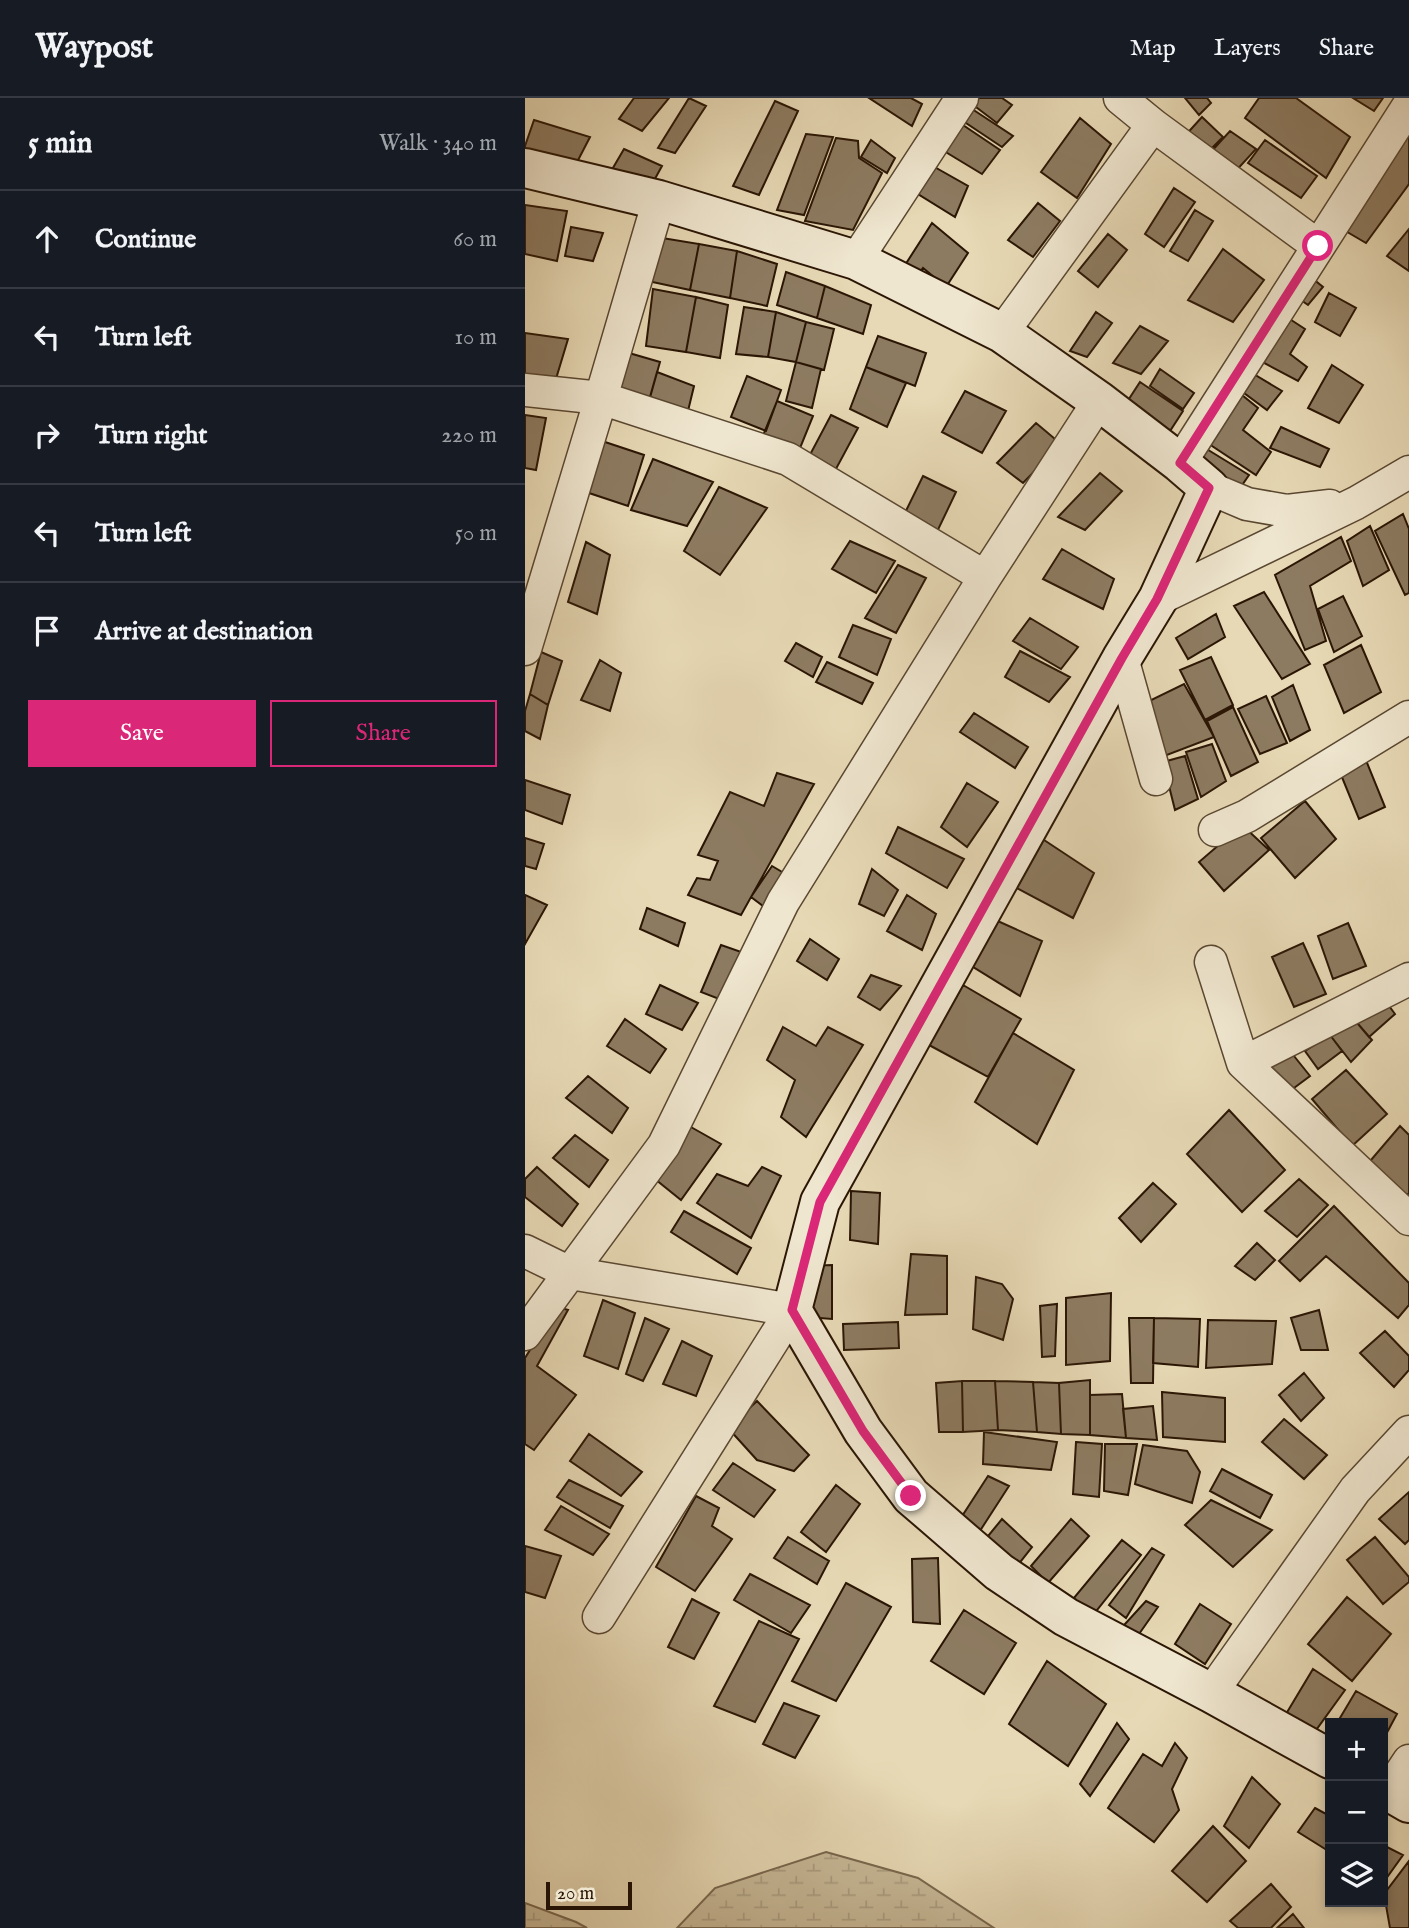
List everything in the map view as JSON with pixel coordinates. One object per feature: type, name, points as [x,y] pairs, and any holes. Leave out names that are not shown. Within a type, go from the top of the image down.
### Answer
[{"type":"main road","points":[[525,168],[659,200],[856,260],[1002,333],[1099,401],[1209,488],[1157,599],[820,1202],[792,1310],[863,1431],[911,1496],[999,1572],[1066,1617],[1325,1756]]},
{"type":"street","points":[[856,260],[962,98]]},
{"type":"street","points":[[1180,463],[1409,105]]},
{"type":"street","points":[[1002,333],[1140,108],[1318,246]]},
{"type":"street","points":[[525,649],[659,200]]},
{"type":"street","points":[[525,390],[601,398],[788,459],[985,577]]},
{"type":"street","points":[[525,1334],[664,1145],[783,902],[985,577],[1099,401]]},
{"type":"street","points":[[1157,599],[1356,503],[1409,472]]},
{"type":"street","points":[[1209,488],[1247,504],[1287,511],[1356,503]]},
{"type":"street","points":[[1122,658],[1156,779]]},
{"type":"street","points":[[1215,830],[1247,816],[1409,717]]},
{"type":"street","points":[[1211,962],[1244,1063],[1409,1219]]},
{"type":"street","points":[[1244,1063],[1409,979]]},
{"type":"street","points":[[525,1251],[570,1273],[792,1310],[599,1617]]},
{"type":"street","points":[[1211,1693],[1355,1490],[1409,1432]]},
{"type":"green space","points":[[826,1852],[918,1878],[994,1928],[677,1928],[715,1888]]},
{"type":"green space","points":[[525,1903],[576,1922],[587,1928],[525,1928]]},
{"type":"building","points":[[634,98],[669,98],[642,131],[619,119]]},
{"type":"building","points":[[689,98],[706,106],[675,153],[658,148]]},
{"type":"building","points":[[869,98],[911,98],[922,104],[912,126]]},
{"type":"building","points":[[964,98],[1002,98],[1012,105],[997,123]]},
{"type":"building","points":[[1185,98],[1207,98],[1211,103],[1199,115]]},
{"type":"building","points":[[1259,98],[1296,98],[1350,137],[1326,178],[1245,118]]},
{"type":"building","points":[[1353,98],[1383,98],[1374,111]]},
{"type":"building","points":[[775,101],[798,111],[759,195],[733,186]]},
{"type":"building","points":[[966,105],[1013,136],[1002,147],[957,117]]},
{"type":"building","points":[[1202,117],[1223,137],[1204,156],[1183,138]]},
{"type":"building","points":[[1080,118],[1111,144],[1077,198],[1041,172]]},
{"type":"building","points":[[534,120],[590,137],[575,166],[525,155],[525,146]]},
{"type":"building","points":[[957,121],[1000,150],[982,174],[939,148]]},
{"type":"building","points":[[1230,131],[1256,149],[1234,173],[1209,154]]},
{"type":"building","points":[[1398,131],[1409,138],[1409,184],[1366,243],[1337,226]]},
{"type":"building","points":[[806,134],[833,137],[804,215],[777,210]]},
{"type":"building","points":[[836,138],[858,141],[859,158],[882,173],[853,230],[805,221]]},
{"type":"building","points":[[871,140],[895,158],[887,173],[861,157]]},
{"type":"building","points":[[1265,140],[1317,176],[1301,198],[1248,163]]},
{"type":"building","points":[[624,149],[662,166],[651,186],[610,173]]},
{"type":"building","points":[[931,165],[968,186],[955,217],[918,194]]},
{"type":"building","points":[[1174,188],[1195,202],[1164,247],[1145,234]]},
{"type":"building","points":[[1038,203],[1060,221],[1033,257],[1008,240]]},
{"type":"building","points":[[525,205],[567,211],[557,261],[525,254]]},
{"type":"building","points":[[1195,210],[1213,221],[1188,261],[1170,251]]},
{"type":"building","points":[[932,223],[968,253],[946,287],[923,268],[913,281],[898,276]]},
{"type":"building","points":[[571,227],[603,233],[593,261],[565,256]]},
{"type":"building","points":[[1409,229],[1409,271],[1387,256]]},
{"type":"building","points":[[1108,234],[1127,250],[1098,287],[1078,271]]},
{"type":"building","points":[[650,236],[699,244],[690,290],[643,280]]},
{"type":"building","points":[[699,244],[737,251],[730,298],[690,290]]},
{"type":"building","points":[[1223,249],[1264,280],[1233,322],[1188,300]]},
{"type":"building","points":[[737,251],[777,264],[767,306],[730,298]]},
{"type":"building","points":[[786,272],[825,286],[817,318],[777,305]]},
{"type":"building","points":[[1307,274],[1323,287],[1308,305],[1291,293]]},
{"type":"building","points":[[825,286],[871,305],[863,334],[817,318]]},
{"type":"building","points":[[653,289],[696,297],[686,352],[646,346]]},
{"type":"building","points":[[1329,293],[1356,308],[1340,336],[1315,322]]},
{"type":"building","points":[[696,297],[728,305],[720,358],[686,352]]},
{"type":"building","points":[[744,307],[776,312],[768,357],[736,354]]},
{"type":"building","points":[[776,312],[806,322],[796,362],[768,357]]},
{"type":"building","points":[[1096,312],[1112,323],[1087,357],[1070,351]]},
{"type":"building","points":[[1282,314],[1305,329],[1290,354],[1307,367],[1298,381],[1255,358]]},
{"type":"building","points":[[806,322],[834,329],[824,370],[796,362]]},
{"type":"building","points":[[1140,326],[1168,341],[1141,374],[1113,363]]},
{"type":"building","points":[[525,333],[568,339],[555,382],[525,377]]},
{"type":"building","points":[[878,336],[926,353],[915,386],[866,367]]},
{"type":"building","points":[[629,353],[660,362],[649,401],[618,393]]},
{"type":"building","points":[[796,362],[821,369],[812,408],[786,401]]},
{"type":"building","points":[[1332,365],[1363,385],[1339,423],[1308,408]]},
{"type":"building","points":[[866,367],[906,383],[887,427],[850,409]]},
{"type":"building","points":[[1160,369],[1194,393],[1183,409],[1150,386]]},
{"type":"building","points":[[657,372],[694,386],[688,411],[650,397]]},
{"type":"building","points":[[1252,373],[1282,391],[1267,410],[1240,390]]},
{"type":"building","points":[[747,376],[781,390],[766,431],[731,417]]},
{"type":"building","points":[[1140,382],[1183,411],[1170,431],[1127,402]]},
{"type":"building","points":[[965,391],[1006,411],[982,453],[942,432]]},
{"type":"building","points":[[1237,391],[1258,408],[1243,430],[1271,452],[1256,475],[1206,442]]},
{"type":"building","points":[[777,401],[813,416],[796,458],[760,443]]},
{"type":"building","points":[[525,415],[546,418],[536,470],[525,468]]},
{"type":"building","points":[[831,415],[858,428],[830,480],[804,466]]},
{"type":"building","points":[[1036,423],[1061,444],[1023,483],[997,463]]},
{"type":"building","points":[[1281,427],[1329,449],[1320,467],[1270,448]]},
{"type":"building","points":[[599,440],[644,455],[628,506],[583,491]]},
{"type":"building","points":[[1205,448],[1249,475],[1236,494],[1189,468]]},
{"type":"building","points":[[653,459],[713,482],[687,526],[631,510]]},
{"type":"building","points":[[1100,473],[1122,491],[1085,530],[1058,517]]},
{"type":"building","points":[[923,476],[956,492],[935,536],[902,519]]},
{"type":"building","points":[[719,487],[767,508],[720,575],[684,551]]},
{"type":"building","points":[[1403,514],[1409,529],[1409,593],[1405,595],[1375,531]]},
{"type":"building","points":[[1370,526],[1389,570],[1363,586],[1347,541]]},
{"type":"building","points":[[1341,537],[1351,561],[1310,586],[1326,641],[1305,650],[1275,575]]},
{"type":"building","points":[[850,541],[895,561],[876,593],[832,569]]},
{"type":"building","points":[[586,542],[610,555],[597,614],[568,602]]},
{"type":"building","points":[[1062,549],[1114,579],[1103,609],[1043,579]]},
{"type":"building","points":[[898,565],[926,578],[896,633],[865,618]]},
{"type":"building","points":[[1264,592],[1310,664],[1282,679],[1234,606]]},
{"type":"building","points":[[1343,596],[1362,636],[1334,652],[1318,609]]},
{"type":"building","points":[[1216,614],[1225,637],[1188,659],[1176,638]]},
{"type":"building","points":[[1030,618],[1078,647],[1061,669],[1013,641]]},
{"type":"building","points":[[853,625],[891,639],[877,675],[839,657]]},
{"type":"building","points":[[796,643],[822,657],[813,677],[785,661]]},
{"type":"building","points":[[1361,645],[1381,692],[1344,713],[1324,665]]},
{"type":"building","points":[[1020,651],[1070,677],[1049,702],[1005,677]]},
{"type":"building","points":[[541,652],[562,661],[548,705],[530,694]]},
{"type":"building","points":[[1211,657],[1233,705],[1205,720],[1180,670]]},
{"type":"building","points":[[600,660],[621,673],[610,711],[581,700]]},
{"type":"building","points":[[827,662],[873,683],[862,704],[816,682]]},
{"type":"building","points":[[1184,684],[1214,737],[1159,758],[1143,704]]},
{"type":"building","points":[[1293,685],[1310,730],[1290,741],[1272,697]]},
{"type":"building","points":[[530,694],[548,705],[540,739],[525,731],[525,711]]},
{"type":"building","points":[[1266,696],[1287,743],[1260,754],[1238,709]]},
{"type":"building","points":[[1233,707],[1258,762],[1231,776],[1207,721]]},
{"type":"building","points":[[974,713],[1028,747],[1015,768],[960,732]]},
{"type":"building","points":[[1212,744],[1226,781],[1201,797],[1186,752]]},
{"type":"building","points":[[1361,748],[1385,807],[1359,819],[1337,765]]},
{"type":"building","points":[[1185,756],[1198,799],[1175,810],[1163,762]]},
{"type":"building","points":[[777,773],[814,784],[741,915],[688,895],[697,878],[710,880],[718,861],[698,855],[730,792],[764,806]]},
{"type":"building","points":[[525,780],[570,795],[562,824],[525,810]]},
{"type":"building","points":[[967,783],[998,802],[967,847],[941,827]]},
{"type":"building","points":[[1305,801],[1336,839],[1295,878],[1261,838]]},
{"type":"building","points":[[1242,825],[1269,850],[1224,891],[1199,862]]},
{"type":"building","points":[[898,827],[964,859],[947,888],[886,853]]},
{"type":"building","points":[[1038,836],[1094,873],[1073,918],[1009,884]]},
{"type":"building","points":[[525,838],[544,844],[536,869],[525,866]]},
{"type":"building","points":[[772,866],[794,879],[771,912],[751,897]]},
{"type":"building","points":[[872,869],[898,890],[884,916],[859,904]]},
{"type":"building","points":[[525,895],[547,905],[525,944]]},
{"type":"building","points":[[907,895],[936,914],[922,950],[887,931]]},
{"type":"building","points":[[647,908],[685,923],[678,946],[640,929]]},
{"type":"building","points":[[991,918],[1042,941],[1020,996],[970,965]]},
{"type":"building","points":[[1348,923],[1366,966],[1333,979],[1318,936]]},
{"type":"building","points":[[810,939],[839,959],[827,980],[797,961]]},
{"type":"building","points":[[1303,943],[1326,994],[1294,1007],[1272,957]]},
{"type":"building","points":[[721,945],[750,955],[732,1004],[701,992]]},
{"type":"building","points":[[871,975],[901,986],[880,1010],[858,997]]},
{"type":"building","points":[[660,985],[698,1003],[682,1030],[646,1014]]},
{"type":"building","points":[[963,985],[1021,1019],[988,1077],[929,1045]]},
{"type":"building","points":[[1381,995],[1395,1014],[1369,1037],[1352,1017]]},
{"type":"building","points":[[1352,1017],[1372,1040],[1351,1062],[1330,1035]]},
{"type":"building","points":[[625,1019],[666,1049],[650,1073],[607,1046]]},
{"type":"building","points":[[783,1027],[816,1046],[828,1027],[863,1045],[806,1137],[781,1117],[795,1080],[767,1060]]},
{"type":"building","points":[[1013,1033],[1074,1070],[1037,1144],[975,1102]]},
{"type":"building","points":[[1330,1035],[1342,1051],[1318,1069],[1305,1051]]},
{"type":"building","points":[[1290,1051],[1310,1076],[1286,1094],[1266,1070]]},
{"type":"building","points":[[1346,1070],[1387,1114],[1352,1146],[1312,1099]]},
{"type":"building","points":[[588,1076],[628,1108],[612,1133],[566,1098]]},
{"type":"building","points":[[1229,1110],[1285,1170],[1242,1212],[1187,1154]]},
{"type":"building","points":[[682,1122],[721,1144],[681,1200],[650,1175]]},
{"type":"building","points":[[1400,1126],[1409,1135],[1409,1193],[1400,1202],[1365,1167]]},
{"type":"building","points":[[575,1135],[608,1160],[589,1187],[553,1158]]},
{"type":"building","points":[[537,1167],[578,1204],[562,1226],[525,1197],[525,1179]]},
{"type":"building","points":[[762,1167],[781,1176],[751,1238],[697,1203],[717,1174],[748,1186]]},
{"type":"building","points":[[1299,1179],[1328,1205],[1297,1237],[1265,1211]]},
{"type":"building","points":[[1153,1183],[1176,1204],[1141,1242],[1119,1218]]},
{"type":"building","points":[[851,1191],[880,1193],[878,1244],[850,1240]]},
{"type":"building","points":[[1334,1206],[1409,1283],[1409,1305],[1398,1318],[1326,1256],[1300,1281],[1279,1261]]},
{"type":"building","points":[[684,1211],[751,1248],[737,1274],[671,1232]]},
{"type":"building","points":[[1257,1243],[1275,1260],[1255,1280],[1235,1266]]},
{"type":"building","points":[[911,1254],[947,1256],[947,1314],[905,1315]]},
{"type":"building","points":[[832,1265],[832,1319],[807,1317],[805,1266]]},
{"type":"building","points":[[976,1277],[1002,1284],[1013,1299],[1003,1340],[973,1329]]},
{"type":"building","points":[[1111,1293],[1110,1361],[1066,1365],[1066,1298]]},
{"type":"building","points":[[603,1300],[635,1313],[618,1369],[584,1356]]},
{"type":"building","points":[[1057,1304],[1055,1356],[1042,1357],[1040,1306]]},
{"type":"building","points":[[557,1307],[568,1310],[537,1366],[576,1395],[534,1450],[525,1444],[525,1358]]},
{"type":"building","points":[[1319,1310],[1328,1350],[1301,1350],[1291,1318]]},
{"type":"building","points":[[645,1318],[669,1329],[643,1381],[626,1374]]},
{"type":"building","points":[[1129,1318],[1154,1318],[1153,1383],[1131,1383]]},
{"type":"building","points":[[1154,1318],[1200,1319],[1198,1367],[1153,1363]]},
{"type":"building","points":[[1208,1320],[1276,1321],[1272,1364],[1206,1368]]},
{"type":"building","points":[[898,1322],[899,1348],[844,1350],[843,1324]]},
{"type":"building","points":[[1385,1331],[1409,1356],[1409,1370],[1394,1387],[1360,1353]]},
{"type":"building","points":[[682,1341],[712,1356],[696,1396],[663,1384]]},
{"type":"building","points":[[1304,1373],[1324,1398],[1301,1421],[1279,1395]]},
{"type":"building","points":[[1090,1380],[1090,1435],[1061,1434],[1059,1383]]},
{"type":"building","points":[[962,1381],[963,1432],[939,1432],[936,1383]]},
{"type":"building","points":[[962,1381],[995,1381],[998,1430],[963,1432]]},
{"type":"building","points":[[995,1381],[1033,1382],[1037,1432],[998,1430]]},
{"type":"building","points":[[1033,1382],[1059,1383],[1061,1434],[1037,1432]]},
{"type":"building","points":[[1162,1392],[1225,1398],[1225,1442],[1163,1437]]},
{"type":"building","points":[[1122,1394],[1126,1438],[1090,1435],[1090,1395]]},
{"type":"building","points":[[757,1401],[809,1455],[794,1471],[757,1460],[728,1428]]},
{"type":"building","points":[[1153,1406],[1157,1440],[1126,1438],[1123,1409]]},
{"type":"building","points":[[1284,1419],[1327,1455],[1304,1479],[1262,1442]]},
{"type":"building","points":[[984,1432],[1057,1442],[1051,1470],[983,1464]]},
{"type":"building","points":[[589,1434],[642,1472],[621,1496],[570,1461]]},
{"type":"building","points":[[1076,1442],[1102,1444],[1099,1497],[1073,1494]]},
{"type":"building","points":[[1105,1444],[1137,1444],[1128,1495],[1104,1491]]},
{"type":"building","points":[[1143,1445],[1187,1451],[1200,1472],[1192,1503],[1135,1484]]},
{"type":"building","points":[[733,1463],[775,1490],[754,1517],[713,1490]]},
{"type":"building","points":[[1222,1469],[1272,1495],[1260,1518],[1210,1491]]},
{"type":"building","points":[[988,1476],[1009,1486],[976,1537],[955,1527]]},
{"type":"building","points":[[569,1480],[623,1506],[610,1528],[557,1497]]},
{"type":"building","points":[[836,1485],[860,1504],[826,1552],[801,1532]]},
{"type":"building","points":[[1409,1492],[1409,1540],[1405,1544],[1379,1519]]},
{"type":"building","points":[[696,1496],[719,1508],[712,1526],[732,1539],[695,1591],[656,1567]]},
{"type":"building","points":[[1211,1500],[1272,1530],[1233,1567],[1185,1525]]},
{"type":"building","points":[[561,1506],[609,1534],[593,1555],[545,1530]]},
{"type":"building","points":[[1002,1519],[1032,1547],[1014,1570],[984,1541]]},
{"type":"building","points":[[1071,1519],[1089,1536],[1048,1583],[1031,1566]]},
{"type":"building","points":[[788,1537],[829,1561],[817,1584],[774,1558]]},
{"type":"building","points":[[1375,1537],[1409,1577],[1409,1582],[1383,1604],[1347,1560]]},
{"type":"building","points":[[1122,1540],[1141,1555],[1093,1615],[1073,1599]]},
{"type":"building","points":[[525,1546],[561,1556],[545,1598],[525,1592]]},
{"type":"building","points":[[1152,1548],[1164,1555],[1126,1618],[1109,1605]]},
{"type":"building","points":[[938,1558],[940,1624],[913,1622],[912,1559]]},
{"type":"building","points":[[750,1574],[810,1605],[791,1633],[734,1600]]},
{"type":"building","points":[[846,1583],[891,1607],[836,1701],[792,1681]]},
{"type":"building","points":[[1347,1597],[1391,1634],[1352,1681],[1308,1644]]},
{"type":"building","points":[[692,1599],[719,1613],[694,1659],[668,1647]]},
{"type":"building","points":[[1146,1601],[1158,1607],[1132,1644],[1115,1635]]},
{"type":"building","points":[[1200,1604],[1231,1624],[1205,1664],[1175,1644]]},
{"type":"building","points":[[964,1610],[1016,1643],[984,1694],[931,1661]]},
{"type":"building","points":[[759,1621],[799,1639],[755,1722],[714,1706]]},
{"type":"building","points":[[1047,1661],[1106,1704],[1068,1766],[1009,1724]]},
{"type":"building","points":[[1313,1669],[1345,1690],[1306,1744],[1280,1724]]},
{"type":"building","points":[[1356,1691],[1397,1714],[1388,1731],[1388,1718],[1340,1718]]},
{"type":"building","points":[[784,1703],[819,1716],[795,1758],[763,1744]]},
{"type":"building","points":[[1117,1723],[1129,1739],[1090,1796],[1080,1784]]},
{"type":"building","points":[[1175,1743],[1187,1758],[1172,1789],[1179,1810],[1154,1842],[1108,1808],[1143,1754],[1162,1766]]},
{"type":"building","points":[[1252,1777],[1280,1804],[1249,1848],[1224,1826]]},
{"type":"building","points":[[1315,1808],[1325,1813],[1325,1849],[1298,1832]]},
{"type":"building","points":[[1213,1826],[1246,1861],[1207,1902],[1172,1871]]},
{"type":"building","points":[[1388,1848],[1403,1855],[1388,1876]]},
{"type":"building","points":[[1409,1861],[1409,1928],[1390,1928],[1386,1907],[1388,1889]]},
{"type":"building","points":[[1271,1884],[1291,1907],[1271,1928],[1238,1928],[1230,1921]]},
{"type":"building","points":[[1293,1914],[1304,1928],[1277,1928]]},
{"type":"route","points":[[911,1496],[863,1431],[792,1310],[820,1202],[1157,599],[1209,488],[1180,463],[1318,246]]}]
